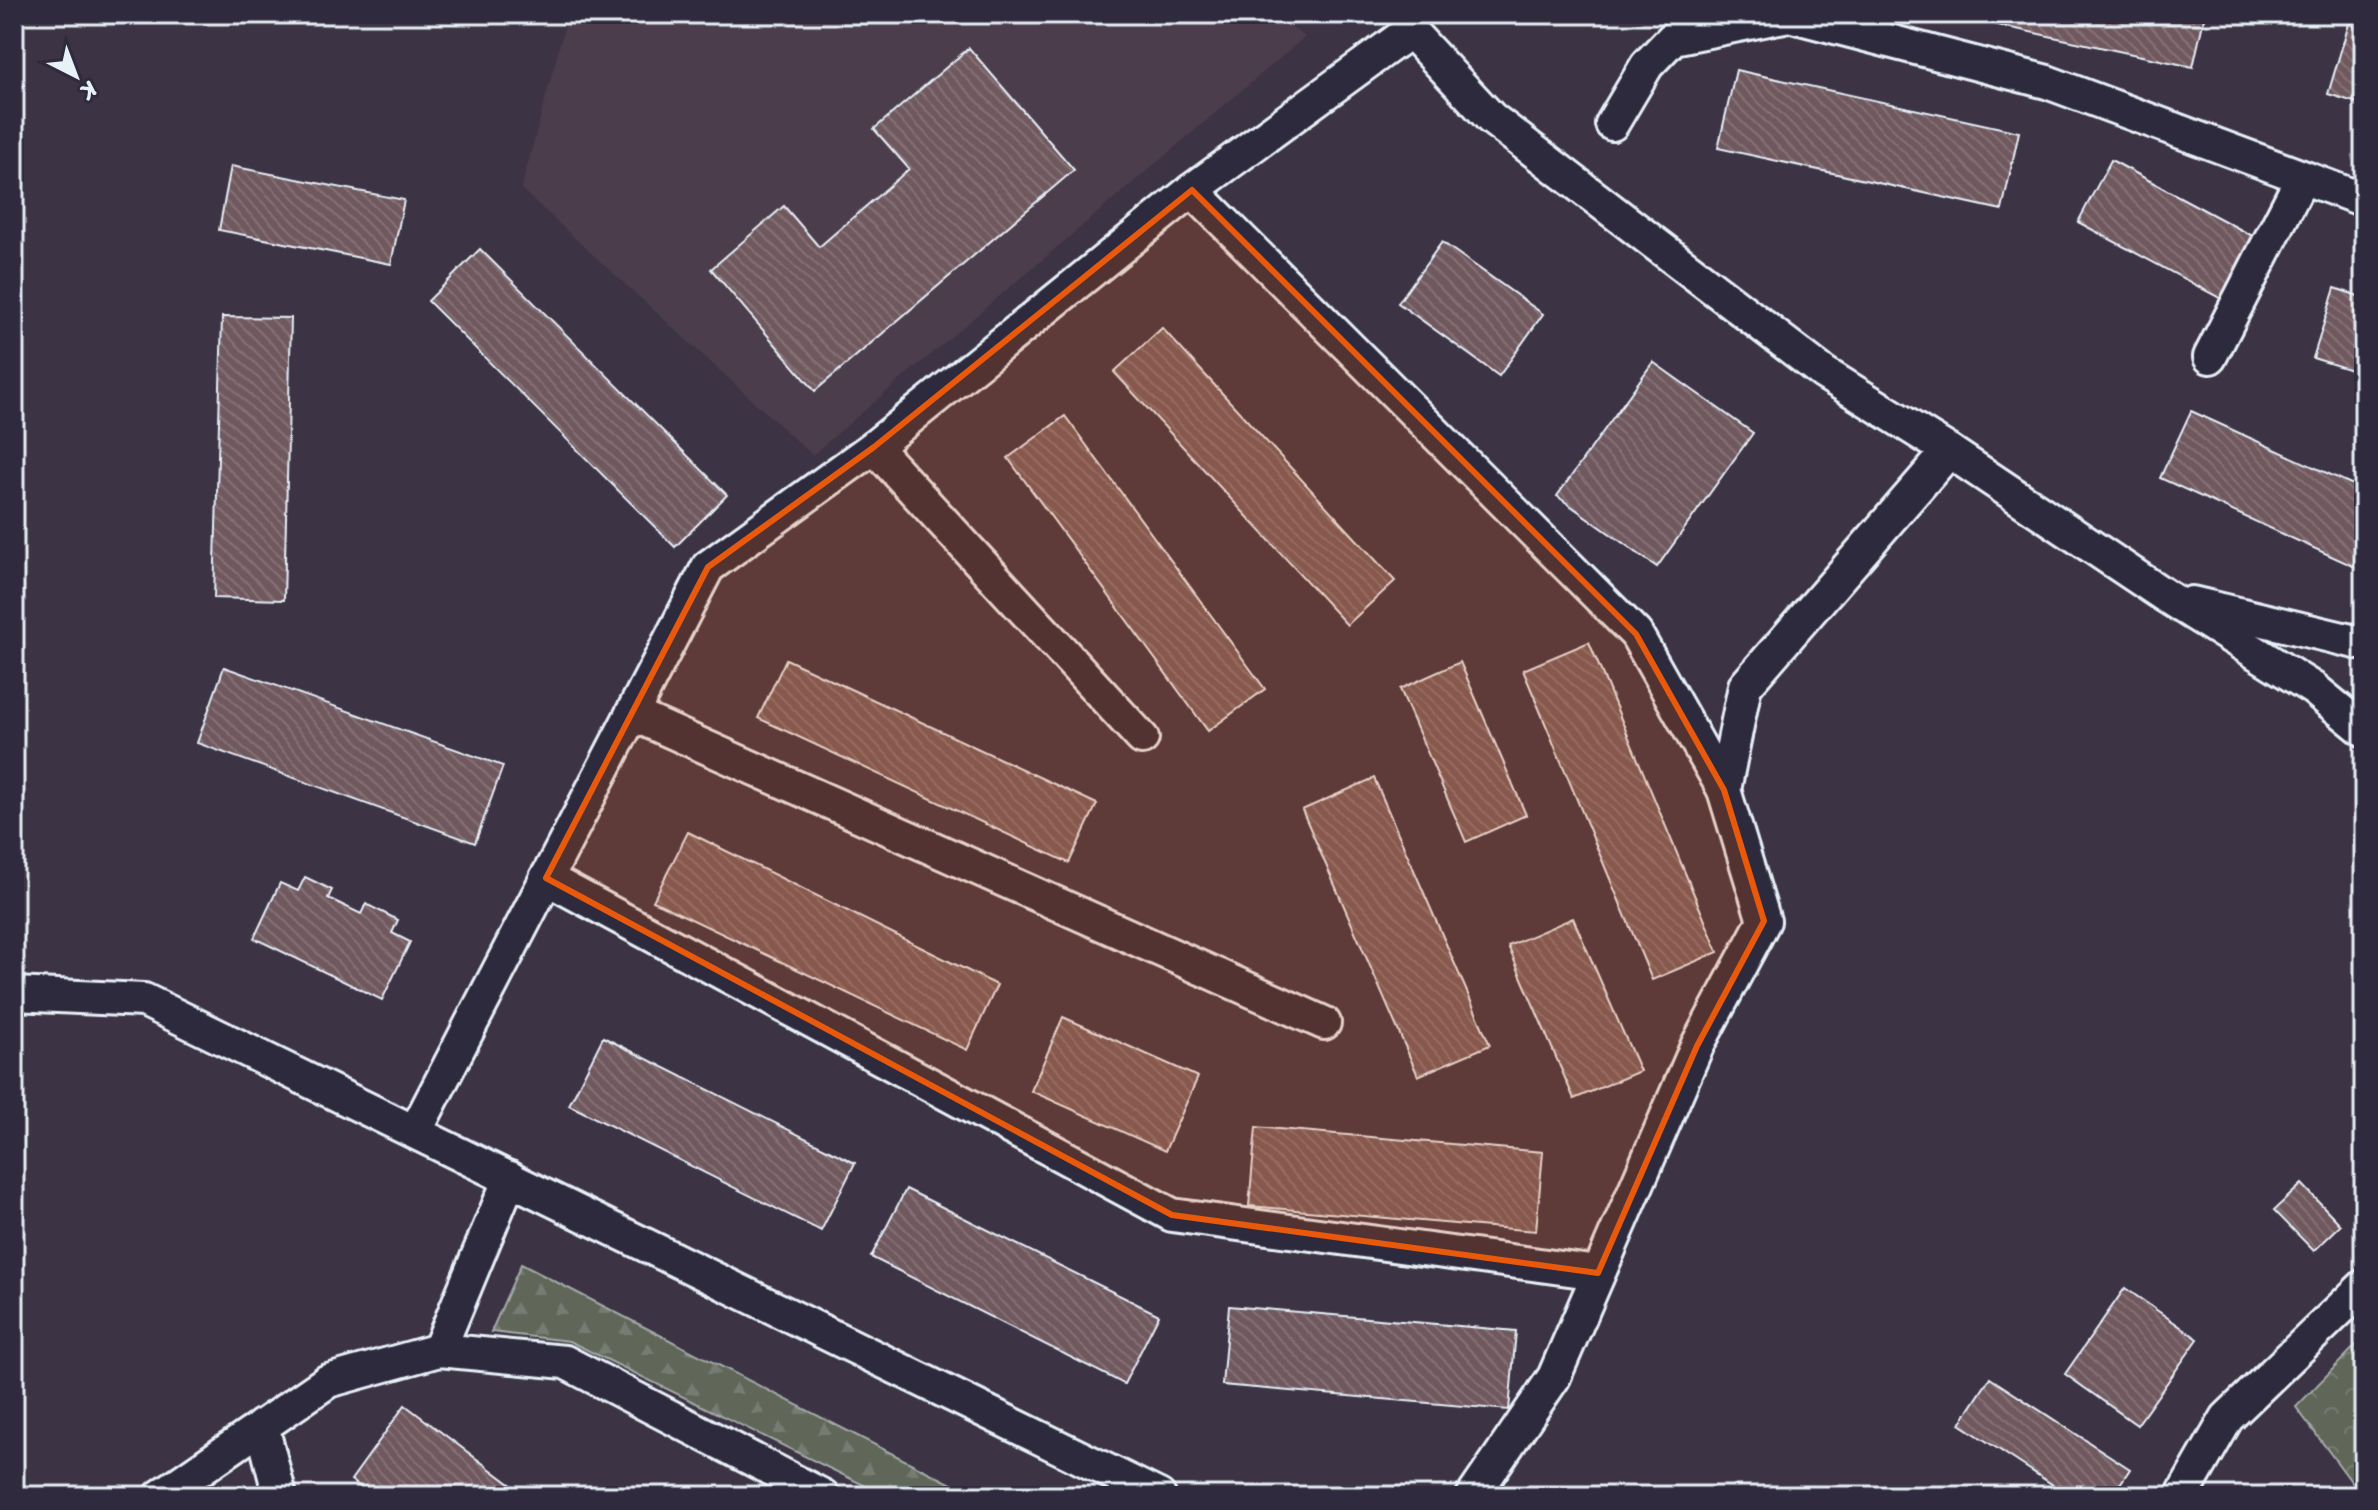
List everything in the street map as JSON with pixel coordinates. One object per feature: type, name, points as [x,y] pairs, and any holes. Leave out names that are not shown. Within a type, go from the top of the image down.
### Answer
[{"type":"street","points":[[1612,124],[1647,65],[1673,38],[1789,15],[2047,82],[2364,200]]},
{"type":"street","points":[[415,1132],[708,567],[874,447],[1192,190],[1408,23],[1491,118],[1824,373],[2314,689],[2364,730]]},
{"type":"street","points":[[2210,357],[2302,178]]},
{"type":"street","points":[[1192,190],[1636,634],[1724,790],[1764,921],[1697,1046],[1554,1377],[1473,1496]]},
{"type":"street","points":[[874,447],[1142,738]]},
{"type":"street","points":[[1724,790],[1745,686],[1949,451]]},
{"type":"street","points":[[2167,597],[2364,644]]},
{"type":"street","points":[[632,714],[1324,1023]]},
{"type":"street","points":[[546,878],[1172,1215],[1598,1273]]},
{"type":"street","points":[[14,994],[144,1000],[1159,1496]]},
{"type":"street","points":[[439,1350],[510,1178]]},
{"type":"street","points":[[2182,1496],[2227,1418],[2364,1286]]},
{"type":"street","points":[[161,1496],[328,1381],[439,1350],[565,1362],[823,1496]]},
{"type":"street","points":[[262,1426],[280,1496]]},
{"type":"highlighted area","points":[[1192,190],[1636,634],[1724,790],[1764,921],[1697,1046],[1598,1273],[1172,1215],[546,878],[708,567],[874,447]]},
{"type":"shaded area","points":[[568,14],[1271,14],[1305,37],[812,455],[521,189]]},
{"type":"green space","points":[[521,1264],[975,1496],[886,1496],[569,1341],[491,1332]]},
{"type":"green space","points":[[2364,1337],[2364,1496],[2362,1496],[2296,1407]]},
{"type":"building","points":[[1946,14],[2205,14],[2193,67]]},
{"type":"building","points":[[2351,17],[2364,21],[2364,105],[2328,94]]},
{"type":"building","points":[[969,48],[1074,170],[815,391],[711,269],[784,206],[819,247],[909,169],[874,129]]},
{"type":"building","points":[[1736,70],[2019,132],[2002,210],[1718,148]]},
{"type":"building","points":[[2111,160],[2260,240],[2227,302],[2078,222]]},
{"type":"building","points":[[231,166],[404,200],[391,264],[219,230]]},
{"type":"building","points":[[1442,242],[1543,314],[1499,376],[1398,303]]},
{"type":"building","points":[[480,249],[727,495],[675,547],[428,301]]},
{"type":"building","points":[[2335,288],[2364,298],[2364,374],[2313,358]]},
{"type":"building","points":[[222,317],[291,318],[284,600],[214,598]]},
{"type":"building","points":[[1162,328],[1395,581],[1347,625],[1114,372]]},
{"type":"building","points":[[1653,362],[1753,433],[1657,567],[1557,496]]},
{"type":"building","points":[[2191,411],[2364,490],[2364,571],[2160,478]]},
{"type":"building","points":[[1065,416],[1265,689],[1208,731],[1008,458]]},
{"type":"building","points":[[1589,642],[1718,952],[1652,980],[1523,670]]},
{"type":"building","points":[[786,659],[1097,804],[1069,863],[758,718]]},
{"type":"building","points":[[1460,662],[1526,815],[1466,842],[1400,689]]},
{"type":"building","points":[[224,667],[503,766],[475,843],[197,743]]},
{"type":"building","points":[[1374,778],[1490,1045],[1418,1076],[1302,810]]},
{"type":"building","points":[[688,832],[997,985],[967,1050],[653,901]]},
{"type":"building","points":[[305,877],[332,890],[328,898],[361,914],[366,904],[398,920],[392,933],[410,942],[382,1000],[254,938],[280,883],[298,891]]},
{"type":"building","points":[[1573,918],[1640,1071],[1574,1099],[1508,946]]},
{"type":"building","points":[[1063,1017],[1198,1077],[1165,1151],[1031,1091]]},
{"type":"building","points":[[603,1037],[855,1163],[821,1231],[569,1105]]},
{"type":"building","points":[[1256,1127],[1543,1152],[1536,1231],[1249,1206]]},
{"type":"building","points":[[2302,1184],[2341,1225],[2314,1251],[2274,1210]]},
{"type":"building","points":[[906,1189],[1159,1315],[1124,1384],[871,1257]]},
{"type":"building","points":[[2125,1288],[2198,1339],[2137,1425],[2065,1374]]},
{"type":"building","points":[[1229,1306],[1516,1331],[1509,1410],[1222,1385]]},
{"type":"building","points":[[1990,1378],[2130,1469],[2112,1496],[2070,1496],[1960,1424]]},
{"type":"building","points":[[405,1405],[526,1496],[372,1496],[351,1480]]}]
